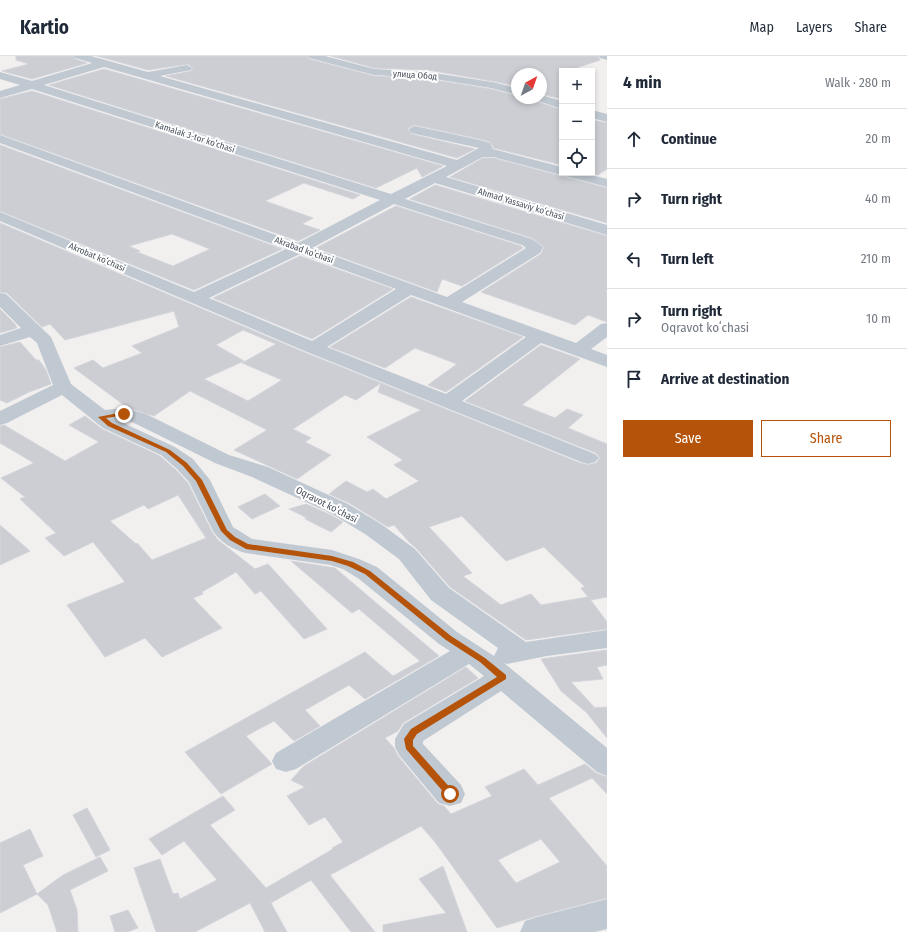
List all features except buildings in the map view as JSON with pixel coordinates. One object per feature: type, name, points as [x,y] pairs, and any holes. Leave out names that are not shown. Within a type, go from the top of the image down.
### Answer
[{"type":"street","points":[[79,56],[459,165]]},
{"type":"street","name":"улица Обод","points":[[314,56],[336,60],[374,72],[428,75],[511,91]]},
{"type":"street","points":[[318,70],[336,60]]},
{"type":"street","points":[[0,95],[104,63]]},
{"type":"street","points":[[144,75],[187,68]]},
{"type":"street","name":"Kamalak 3-tor koʻchasi","points":[[0,75],[527,242],[536,247],[534,250],[449,303]]},
{"type":"street","points":[[547,100],[559,103]]},
{"type":"street","points":[[595,115],[607,118]]},
{"type":"street","points":[[415,130],[480,144],[485,146],[487,152]]},
{"type":"street","name":"Akrabad koʻchasi","points":[[0,138],[607,361]]},
{"type":"street","points":[[195,298],[300,248],[481,152],[487,152],[559,170]]},
{"type":"street","points":[[579,176],[607,184]]},
{"type":"street","name":"Ahmad Yassaviy koʻchasi","points":[[434,178],[607,230]]},
{"type":"street","name":"Akrobat koʻchasi","points":[[0,216],[313,348],[449,401],[588,458]]},
{"type":"street","points":[[313,348],[410,288]]},
{"type":"street","points":[[0,298],[45,341],[63,387],[110,424],[168,451],[185,464],[199,480],[224,531],[246,546],[332,558],[351,564],[368,573],[448,638],[485,663],[607,764]]},
{"type":"street","points":[[579,350],[607,328]]},
{"type":"street","points":[[0,341],[33,330]]},
{"type":"street","points":[[449,401],[539,336]]},
{"type":"street","points":[[0,419],[63,387]]},
{"type":"street","name":"Oqravot koʻchasi","points":[[101,417],[124,414],[139,418],[222,459],[260,472],[340,509],[373,529],[407,554],[440,594],[522,652]]},
{"type":"street","points":[[406,603],[440,594]]},
{"type":"street","points":[[286,760],[485,663],[522,652],[547,647],[607,639]]},
{"type":"street","points":[[450,794],[409,747],[408,739],[485,663]]},
{"type":"street","points":[[537,932],[607,914]]},
{"type":"route","points":[[124,414],[101,417],[110,424],[168,451],[185,464],[199,480],[224,531],[233,538],[246,546],[332,558],[351,564],[368,573],[448,638],[482,660],[503,677],[414,732],[408,739],[409,747],[450,794]]}]
